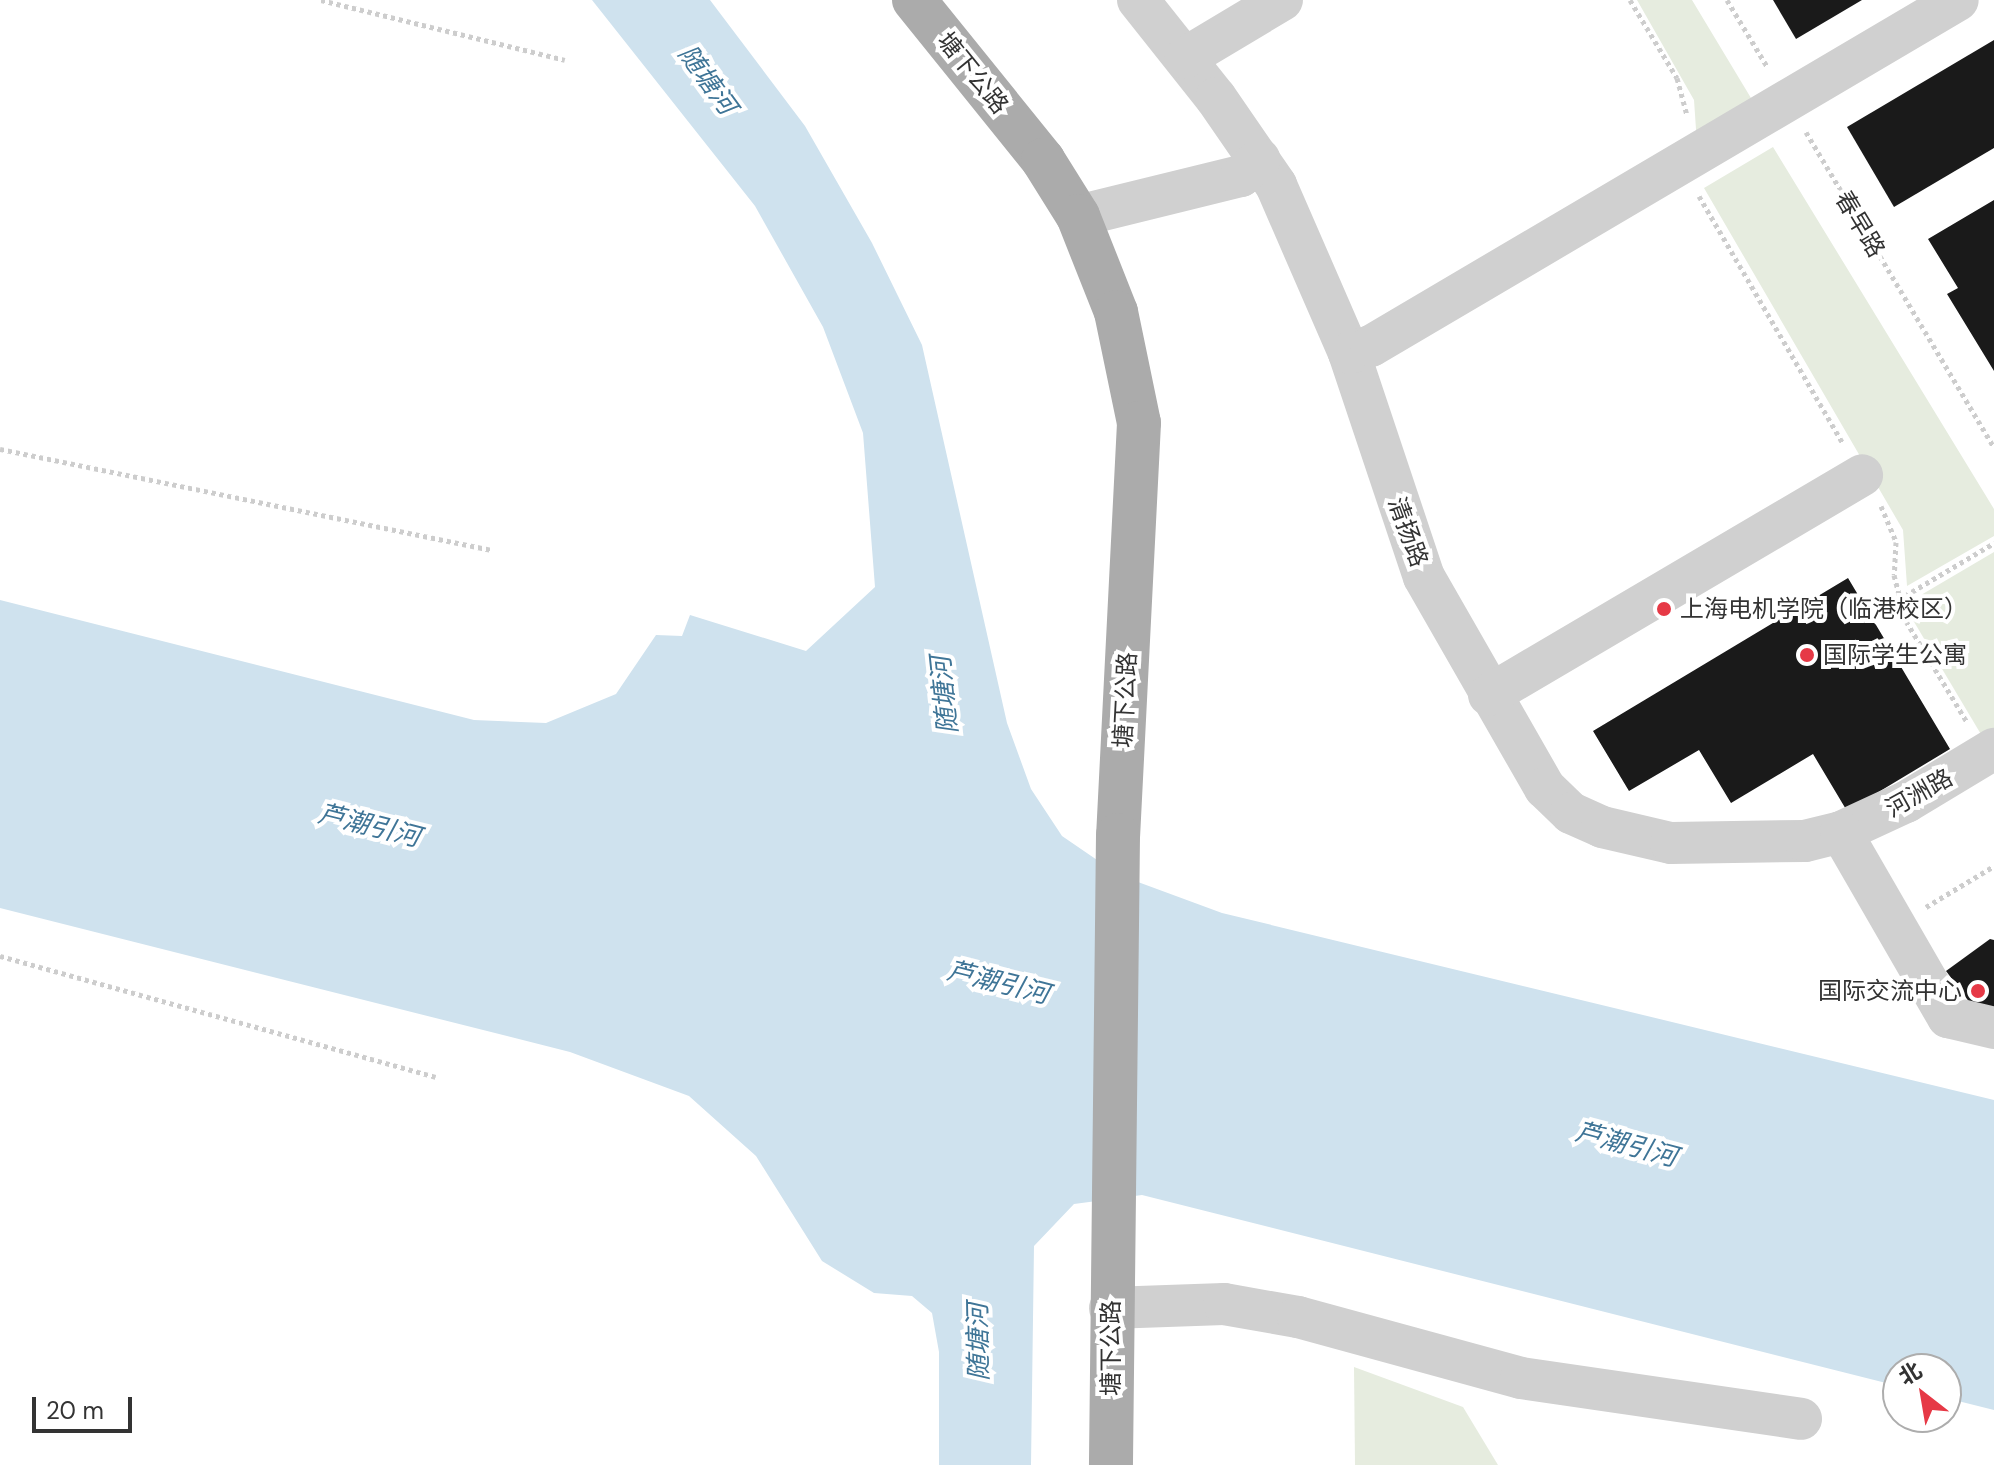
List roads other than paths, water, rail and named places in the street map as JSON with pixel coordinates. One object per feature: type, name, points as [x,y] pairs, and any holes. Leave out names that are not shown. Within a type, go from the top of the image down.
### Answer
[{"type":"main road","name":"塘下公路","points":[[914,0],[1043,160],[1078,216],[1116,312],[1139,423],[1118,835],[1110,1242],[1111,1465]]},
{"type":"street","points":[[1185,58],[1282,0]]},
{"type":"street","points":[[1349,353],[1371,346],[1958,0]]},
{"type":"street","name":"清扬路","points":[[1150,4],[1276,185],[1349,353],[1424,577],[1545,788],[1571,813],[1602,827],[1671,843],[1730,845],[1805,841],[1841,832]]},
{"type":"street","points":[[1078,216],[1241,176],[1259,159]]},
{"type":"street","points":[[1489,695],[1862,475]]},
{"type":"street","name":"河洲路","points":[[1841,832],[1906,802],[1990,752]]},
{"type":"street","points":[[1841,832],[1948,1017],[1994,1028]]},
{"type":"street","points":[[1110,1308],[1224,1304],[1298,1317],[1521,1378],[1801,1419]]},
{"type":"water","points":[[592,0],[710,0],[805,126],[872,243],[922,345],[1007,723],[1031,789],[1062,836],[1119,875],[1222,913],[1994,1100],[1994,1410],[1962,1402],[1962,1353],[1882,1353],[1882,1382],[1142,1195],[1074,1204],[1034,1246],[1031,1465],[939,1465],[939,1352],[932,1313],[912,1296],[874,1293],[822,1261],[756,1156],[689,1096],[570,1052],[0,908],[0,600],[474,720],[546,723],[616,694],[656,635],[682,636],[690,615],[806,651],[875,587],[863,433],[823,327],[755,206]]},
{"type":"place","name":"上海电机学院（临港校区）","points":[[1664,609]]},
{"type":"place","name":"国际学生公寓","points":[[1807,655]]},
{"type":"place","name":"国际交流中心","points":[[1978,991]]},
{"type":"water label","name":"随塘河","points":[[707,80]]},
{"type":"water label","name":"随塘河","points":[[945,695]]},
{"type":"water label","name":"芦潮引河","points":[[369,826]]},
{"type":"water label","name":"芦潮引河","points":[[998,983]]},
{"type":"water label","name":"芦潮引河","points":[[1626,1145]]},
{"type":"water label","name":"随塘河","points":[[979,1342]]}]
